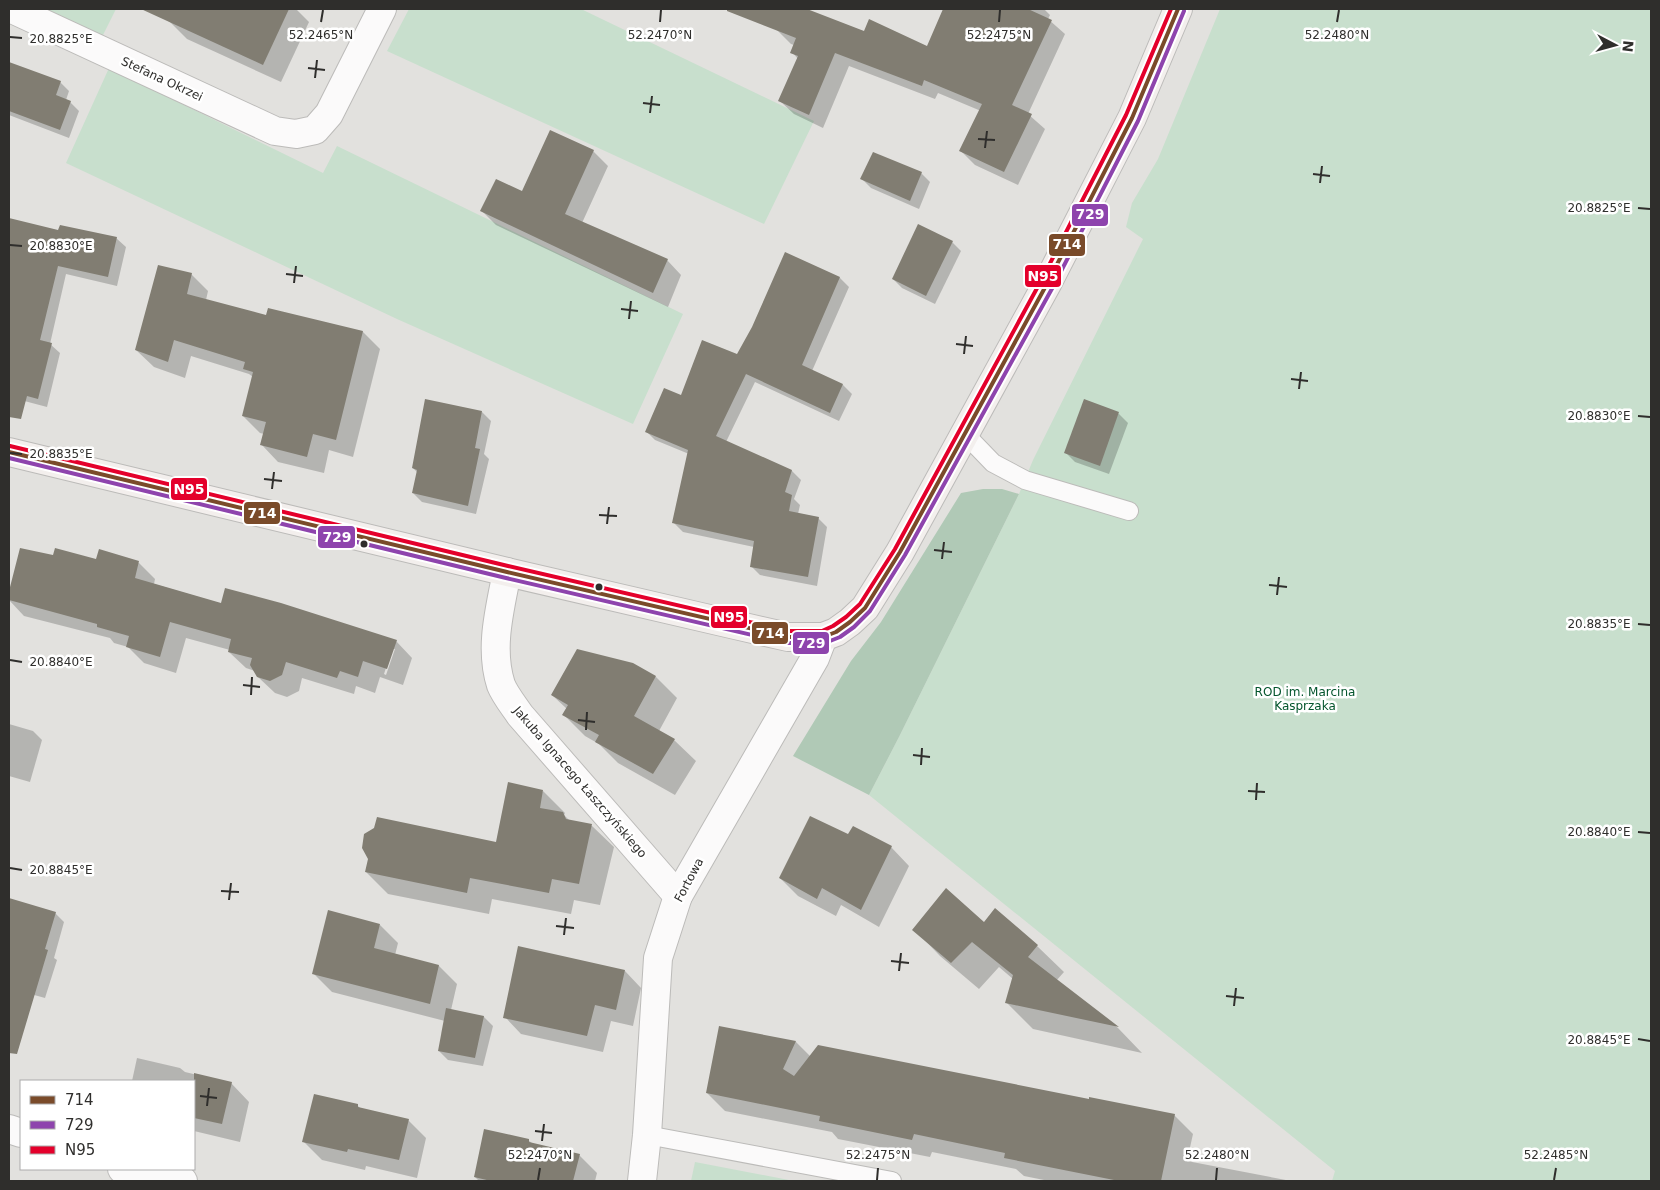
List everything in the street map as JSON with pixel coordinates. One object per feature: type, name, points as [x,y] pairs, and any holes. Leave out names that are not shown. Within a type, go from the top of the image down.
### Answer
[{"type":"street","name":"Stefana Okrzei","points":[[12,9],[275,131],[296,134],[315,130],[329,114],[382,9]]},
{"type":"street","points":[[9,452],[507,572],[788,637],[823,637],[836,632],[865,608],[900,552],[1048,282],[1132,118],[1178,9]]},
{"type":"street","name":"Jakuba Ignacego Łaszczyńskiego","points":[[507,572],[499,613],[495,652],[501,686],[520,715],[678,896]]},
{"type":"street","name":"Fortowa","points":[[642,1181],[647,1134],[658,958],[678,896],[815,658],[823,637]]},
{"type":"street","points":[[127,1170],[183,1181]]},
{"type":"lane","points":[[965,434],[993,463],[1025,480],[1129,511]]},
{"type":"lane","points":[[647,1134],[892,1181]]},
{"type":"green space","points":[[43,9],[116,9],[102,37]]},
{"type":"green space","points":[[409,9],[581,9],[814,121],[764,224],[387,51]]},
{"type":"green space","name":"ROD im. Marcina Kasprzaka","points":[[1220,9],[1651,9],[1651,1181],[1332,1181],[1335,1171],[869,795],[1143,239],[1126,227],[1132,203],[1158,159]]},
{"type":"green space","points":[[109,68],[323,173],[337,146],[683,314],[633,424],[397,319],[66,163]]},
{"type":"green space","points":[[983,489],[1002,489],[1019,494],[869,795],[793,756],[851,661],[881,622],[961,493]]},
{"type":"green space","points":[[695,1162],[794,1181],[691,1181]]},
{"type":"building","points":[[141,9],[289,9],[263,65]]},
{"type":"building","points":[[727,9],[807,9],[864,31],[869,19],[927,46],[943,9],[1028,9],[1052,20],[1012,105],[1032,114],[1004,172],[959,151],[982,104],[924,80],[922,86],[835,53],[809,115],[778,101],[798,56],[790,53],[796,38],[727,11]]},
{"type":"building","points":[[9,62],[61,81],[56,95],[71,101],[60,130],[9,111]]},
{"type":"building","points":[[550,130],[594,150],[565,214],[668,259],[653,293],[480,211],[496,179],[522,191]]},
{"type":"building","points":[[873,152],[922,172],[910,201],[860,179]]},
{"type":"building","points":[[9,218],[58,230],[60,225],[117,237],[108,277],[58,266],[40,340],[52,343],[38,399],[27,396],[21,419],[9,417]]},
{"type":"building","points":[[918,224],[953,241],[926,296],[892,279]]},
{"type":"building","points":[[785,252],[840,277],[802,365],[843,384],[830,413],[746,374],[716,436],[792,470],[785,492],[792,495],[789,511],[819,517],[808,577],[750,567],[754,541],[672,523],[688,450],[645,432],[664,388],[681,395],[702,340],[737,354],[752,327]]},
{"type":"building","points":[[158,265],[192,273],[187,294],[266,315],[268,308],[363,331],[336,440],[313,434],[307,457],[260,445],[266,422],[242,416],[253,372],[243,369],[245,362],[174,340],[168,362],[135,350]]},
{"type":"building","points":[[425,399],[482,411],[475,448],[480,449],[468,506],[412,493],[417,470],[412,468]]},
{"type":"building","points":[[1084,399],[1119,412],[1100,466],[1064,453]]},
{"type":"building","points":[[20,548],[53,555],[55,548],[96,559],[99,549],[139,561],[135,578],[221,603],[225,588],[281,603],[397,640],[387,669],[363,661],[358,677],[340,671],[337,678],[286,662],[282,675],[270,681],[257,677],[250,665],[252,658],[228,652],[231,639],[170,622],[160,657],[126,647],[129,636],[97,627],[97,624],[9,600],[9,591]]},
{"type":"building","points":[[577,649],[633,663],[656,676],[634,716],[675,739],[653,774],[595,742],[599,735],[562,715],[568,705],[551,695]]},
{"type":"building","points":[[508,782],[543,790],[540,808],[563,812],[566,819],[592,824],[579,884],[552,879],[549,893],[470,878],[467,893],[365,872],[368,859],[362,848],[364,834],[374,828],[377,817],[496,842]]},
{"type":"building","points":[[810,816],[848,834],[853,826],[892,846],[861,910],[822,888],[817,899],[779,878]]},
{"type":"building","points":[[946,888],[984,922],[995,908],[1038,945],[1028,957],[1119,1027],[1005,1003],[1013,975],[972,942],[951,963],[912,930]]},
{"type":"building","points":[[9,898],[56,912],[45,949],[48,950],[17,1054],[9,1053]]},
{"type":"building","points":[[328,910],[380,924],[374,948],[439,965],[430,1004],[312,974]]},
{"type":"building","points":[[518,946],[625,970],[616,1010],[595,1005],[587,1036],[503,1018]]},
{"type":"building","points":[[446,1008],[484,1016],[475,1058],[438,1051]]},
{"type":"building","points":[[719,1026],[796,1041],[783,1069],[794,1076],[818,1045],[1089,1099],[1089,1097],[1175,1114],[1161,1181],[1119,1181],[1004,1158],[1005,1153],[914,1134],[912,1140],[819,1121],[820,1116],[706,1093]]},
{"type":"building","points":[[194,1073],[232,1082],[222,1124],[195,1118]]},
{"type":"building","points":[[314,1094],[358,1104],[358,1107],[409,1119],[399,1160],[348,1149],[347,1152],[302,1142]]},
{"type":"building","points":[[484,1129],[529,1139],[529,1142],[580,1154],[573,1181],[491,1181],[474,1177]]},
{"type":"transit line","name":"N95","points":[[10,446],[508,566],[789,631],[822,631],[846,617],[860,604],[895,549],[1042,279],[1126,115],[1171,9]]},
{"type":"transit line","name":"714","points":[[9,452],[507,572],[788,637],[823,637],[836,632],[865,608],[900,552],[1048,282],[1132,118],[1178,9]]},
{"type":"transit line","name":"729","points":[[9,458],[506,578],[787,643],[825,643],[840,637],[854,627],[870,611],[905,555],[1054,285],[1138,121],[1184,11]]}]
